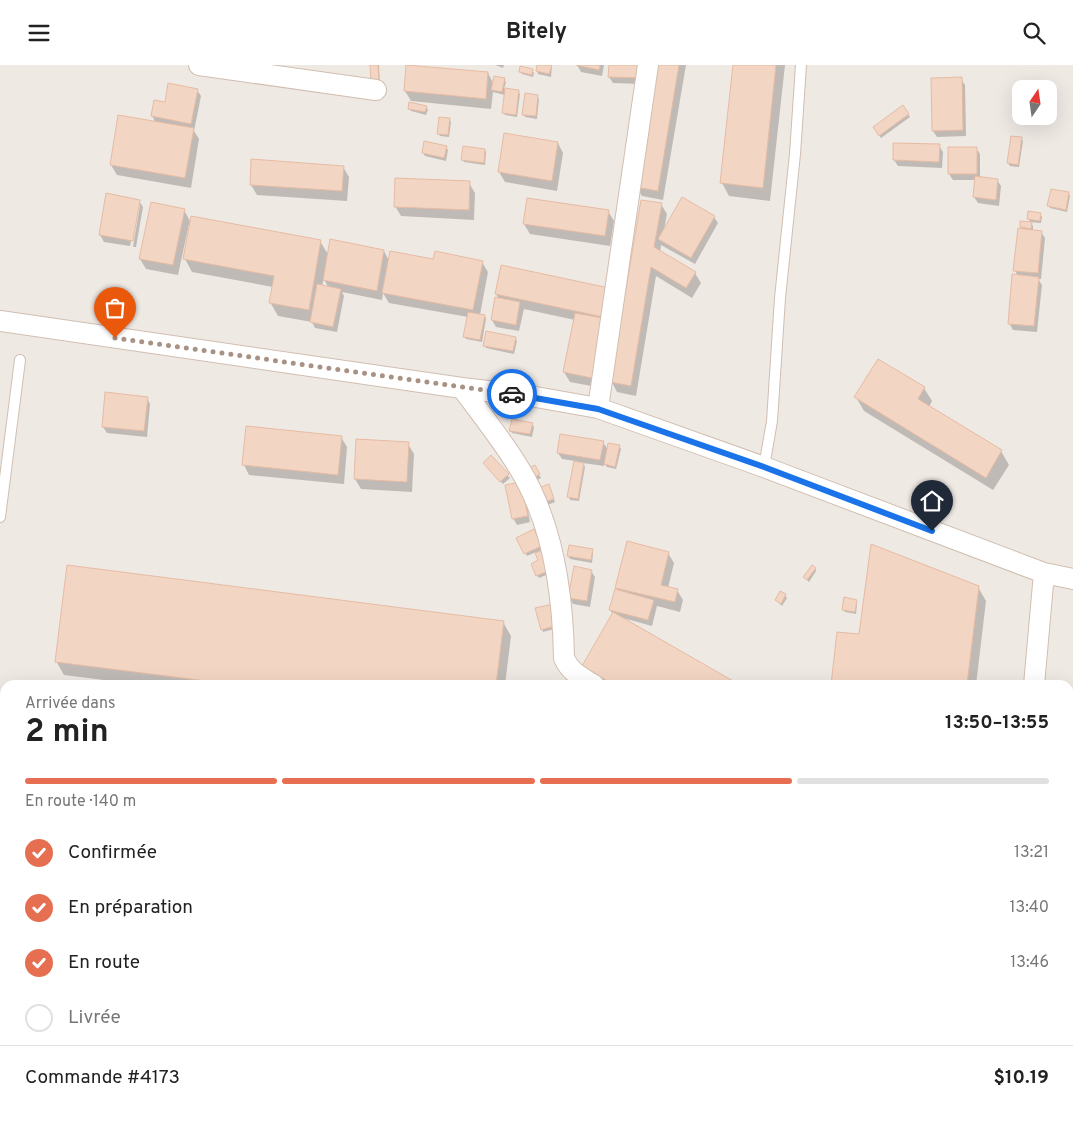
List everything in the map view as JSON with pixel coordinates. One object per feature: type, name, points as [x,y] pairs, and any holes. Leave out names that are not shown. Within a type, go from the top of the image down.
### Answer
[{"type":"street","points":[[199,65],[376,90]]},
{"type":"street","points":[[598,409],[648,65]]},
{"type":"street","points":[[0,321],[462,388],[530,396],[598,409],[764,467],[1044,573],[1073,579]]},
{"type":"street","points":[[462,388],[519,467],[533,494],[556,564],[564,658],[568,668],[585,680]]},
{"type":"street","points":[[1034,680],[1044,573]]},
{"type":"lane","points":[[764,467],[772,421],[780,299],[795,154],[801,65]]},
{"type":"lane","points":[[0,517],[20,360]]},
{"type":"shaded area","points":[[0,65],[1073,65],[1073,680],[0,680]]},
{"type":"building","points":[[370,65],[378,65],[379,81],[371,82]]},
{"type":"building","points":[[406,65],[488,72],[486,99],[404,91]]},
{"type":"building","points":[[537,65],[552,65],[549,74],[536,71]]},
{"type":"building","points":[[576,65],[600,65],[599,70]]},
{"type":"building","points":[[609,65],[639,65],[639,78],[608,77]]},
{"type":"building","points":[[656,65],[679,65],[658,191],[635,187]]},
{"type":"building","points":[[733,65],[776,65],[763,188],[720,183]]},
{"type":"building","points":[[520,66],[533,69],[532,75],[519,72]]},
{"type":"building","points":[[494,76],[505,78],[502,92],[491,90]]},
{"type":"building","points":[[962,77],[963,130],[932,131],[931,78]]},
{"type":"building","points":[[168,83],[198,89],[191,124],[151,116],[154,100],[165,102]]},
{"type":"building","points":[[505,88],[519,90],[516,115],[502,113]]},
{"type":"building","points":[[525,93],[538,95],[536,116],[522,115]]},
{"type":"building","points":[[409,102],[427,106],[425,112],[408,109]]},
{"type":"building","points":[[903,105],[909,114],[879,136],[873,127]]},
{"type":"building","points":[[118,115],[194,128],[185,178],[110,165]]},
{"type":"building","points":[[439,117],[450,118],[448,135],[437,134]]},
{"type":"building","points":[[504,133],[558,142],[552,181],[498,172]]},
{"type":"building","points":[[1011,136],[1022,137],[1018,165],[1007,163]]},
{"type":"building","points":[[424,141],[447,146],[444,158],[422,153]]},
{"type":"building","points":[[893,143],[940,144],[939,162],[893,160]]},
{"type":"building","points":[[463,146],[485,149],[484,163],[461,160]]},
{"type":"building","points":[[948,147],[977,147],[977,174],[948,174]]},
{"type":"building","points":[[251,159],[344,166],[342,191],[250,185]]},
{"type":"building","points":[[975,176],[998,179],[996,200],[973,197]]},
{"type":"building","points":[[395,178],[470,181],[469,210],[394,207]]},
{"type":"building","points":[[1051,189],[1069,192],[1066,210],[1047,206]]},
{"type":"building","points":[[106,193],[140,200],[133,241],[99,235]]},
{"type":"building","points":[[682,197],[715,216],[691,258],[658,239]]},
{"type":"building","points":[[527,198],[609,210],[605,236],[523,224]]},
{"type":"building","points":[[641,200],[662,203],[654,247],[696,272],[686,288],[651,267],[631,386],[610,382]]},
{"type":"building","points":[[151,202],[185,209],[173,265],[139,259]]},
{"type":"building","points":[[1028,211],[1041,213],[1040,221],[1027,219]]},
{"type":"building","points":[[191,216],[321,240],[309,310],[269,303],[274,276],[183,259]]},
{"type":"building","points":[[1020,221],[1032,222],[1031,229],[1020,227]]},
{"type":"building","points":[[1018,228],[1042,231],[1038,273],[1013,271]]},
{"type":"building","points":[[330,239],[384,250],[377,291],[323,280]]},
{"type":"building","points":[[390,251],[433,259],[435,251],[483,261],[473,310],[382,293]]},
{"type":"building","points":[[501,265],[609,288],[603,317],[495,294]]},
{"type":"building","points":[[1012,274],[1039,277],[1034,326],[1008,324]]},
{"type":"building","points":[[317,284],[341,289],[333,327],[310,322]]},
{"type":"building","points":[[495,297],[520,302],[516,325],[491,320]]},
{"type":"building","points":[[468,312],[485,315],[480,340],[463,337]]},
{"type":"building","points":[[575,313],[608,319],[596,379],[563,372]]},
{"type":"building","points":[[486,331],[516,337],[513,351],[483,346]]},
{"type":"building","points":[[878,359],[925,387],[918,399],[1002,450],[986,478],[854,397]]},
{"type":"building","points":[[105,392],[148,397],[144,431],[102,427]]},
{"type":"building","points":[[512,419],[533,423],[530,434],[509,431]]},
{"type":"building","points":[[246,426],[342,436],[338,475],[242,465]]},
{"type":"building","points":[[560,434],[604,441],[600,460],[557,453]]},
{"type":"building","points":[[356,439],[409,442],[407,482],[354,479]]},
{"type":"building","points":[[608,443],[620,445],[615,467],[604,464]]},
{"type":"building","points":[[491,455],[509,474],[500,482],[483,463]]},
{"type":"building","points":[[574,461],[584,463],[578,499],[567,497]]},
{"type":"building","points":[[535,465],[540,474],[530,481],[524,471]]},
{"type":"building","points":[[521,482],[528,516],[512,519],[505,485]]},
{"type":"building","points":[[549,484],[554,499],[542,503],[536,489]]},
{"type":"building","points":[[534,529],[542,546],[524,554],[516,538]]},
{"type":"building","points":[[627,541],[669,552],[661,585],[678,589],[675,602],[615,588]]},
{"type":"building","points":[[871,544],[979,586],[968,680],[832,680],[837,632],[859,634]]},
{"type":"building","points":[[569,545],[593,549],[591,560],[567,556]]},
{"type":"building","points":[[542,550],[551,570],[536,576],[531,564],[538,560],[535,553]]},
{"type":"building","points":[[67,565],[504,621],[497,680],[197,680],[55,662]]},
{"type":"building","points":[[812,565],[816,568],[807,580],[803,577]]},
{"type":"building","points":[[574,566],[592,570],[587,601],[568,598]]},
{"type":"building","points":[[615,589],[654,600],[648,620],[609,610]]},
{"type":"building","points":[[780,591],[786,594],[781,604],[775,600]]},
{"type":"building","points":[[844,597],[857,600],[855,612],[842,610]]},
{"type":"building","points":[[553,604],[558,625],[541,630],[535,608]]},
{"type":"building","points":[[613,612],[731,680],[606,680],[582,666]]},
{"type":"way so far","points":[[115,338],[512,394]]},
{"type":"route","points":[[512,394],[598,409],[764,467],[932,531]]}]
